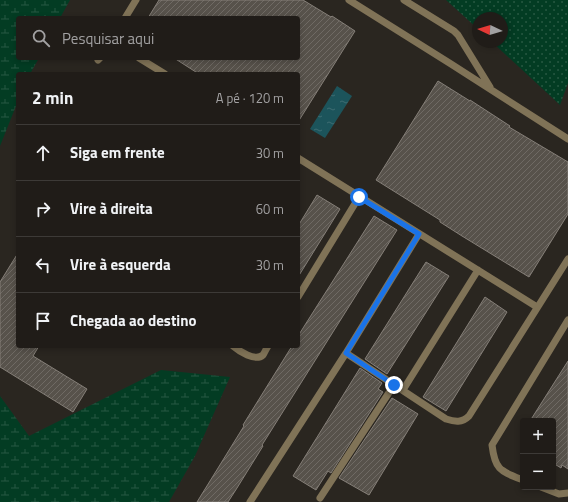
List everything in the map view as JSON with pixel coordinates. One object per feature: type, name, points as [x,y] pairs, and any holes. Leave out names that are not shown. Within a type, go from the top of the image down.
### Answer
[{"type":"lane","points":[[126,16],[136,0]]},
{"type":"lane","points":[[349,0],[568,138]]},
{"type":"lane","points":[[404,0],[458,35],[492,90]]},
{"type":"lane","points":[[141,60],[162,72]]},
{"type":"lane","points":[[300,159],[537,307]]},
{"type":"lane","points":[[300,294],[359,197]]},
{"type":"lane","points":[[250,502],[346,353],[419,234]]},
{"type":"lane","points":[[346,353],[446,419],[460,422],[465,420],[469,416],[568,259]]},
{"type":"lane","points":[[403,390],[478,270]]},
{"type":"lane","points":[[520,479],[506,474],[498,467],[493,457],[492,445],[568,320]]},
{"type":"lane","points":[[236,348],[249,356],[257,357],[263,355],[267,348]]},
{"type":"lane","points":[[320,498],[394,385]]},
{"type":"lane","points":[[548,490],[558,494],[568,493]]},
{"type":"green space","points":[[0,0],[70,0],[61,16],[16,16],[16,60],[38,60],[31,72],[16,72],[16,106],[0,146]]},
{"type":"green space","points":[[446,0],[568,0],[568,83],[560,105],[498,48],[508,48],[508,12],[472,12],[472,24]]},
{"type":"green space","points":[[161,370],[230,377],[195,456],[169,502],[0,502],[0,396],[29,436]]},
{"type":"water","points":[[337,86],[352,96],[325,138],[310,129]]},
{"type":"building","points":[[159,0],[303,0],[355,31],[300,119],[300,72],[196,72],[177,60],[300,60],[300,16],[149,16]]},
{"type":"building","points":[[438,81],[470,100],[510,126],[509,127],[568,162],[568,214],[529,277],[462,236],[440,222],[440,220],[376,180]]},
{"type":"building","points":[[317,195],[340,209],[300,274],[300,223]]},
{"type":"building","points":[[374,216],[397,230],[262,445],[263,446],[228,502],[197,502],[291,348],[300,348],[300,333]]},
{"type":"building","points":[[16,256],[16,348],[38,348],[33,356],[87,389],[73,412],[0,367],[0,282]]},
{"type":"building","points":[[426,262],[449,276],[387,374],[365,359]]},
{"type":"building","points":[[485,297],[507,312],[446,411],[423,397]]},
{"type":"building","points":[[568,361],[568,469],[562,465],[561,468],[556,465],[556,418],[532,418]]},
{"type":"building","points":[[360,368],[382,383],[378,389],[383,392],[331,473],[328,471],[316,490],[293,476]]},
{"type":"building","points":[[392,398],[418,414],[369,495],[339,478]]},
{"type":"route","points":[[359,197],[419,234],[346,353],[394,385]]}]
